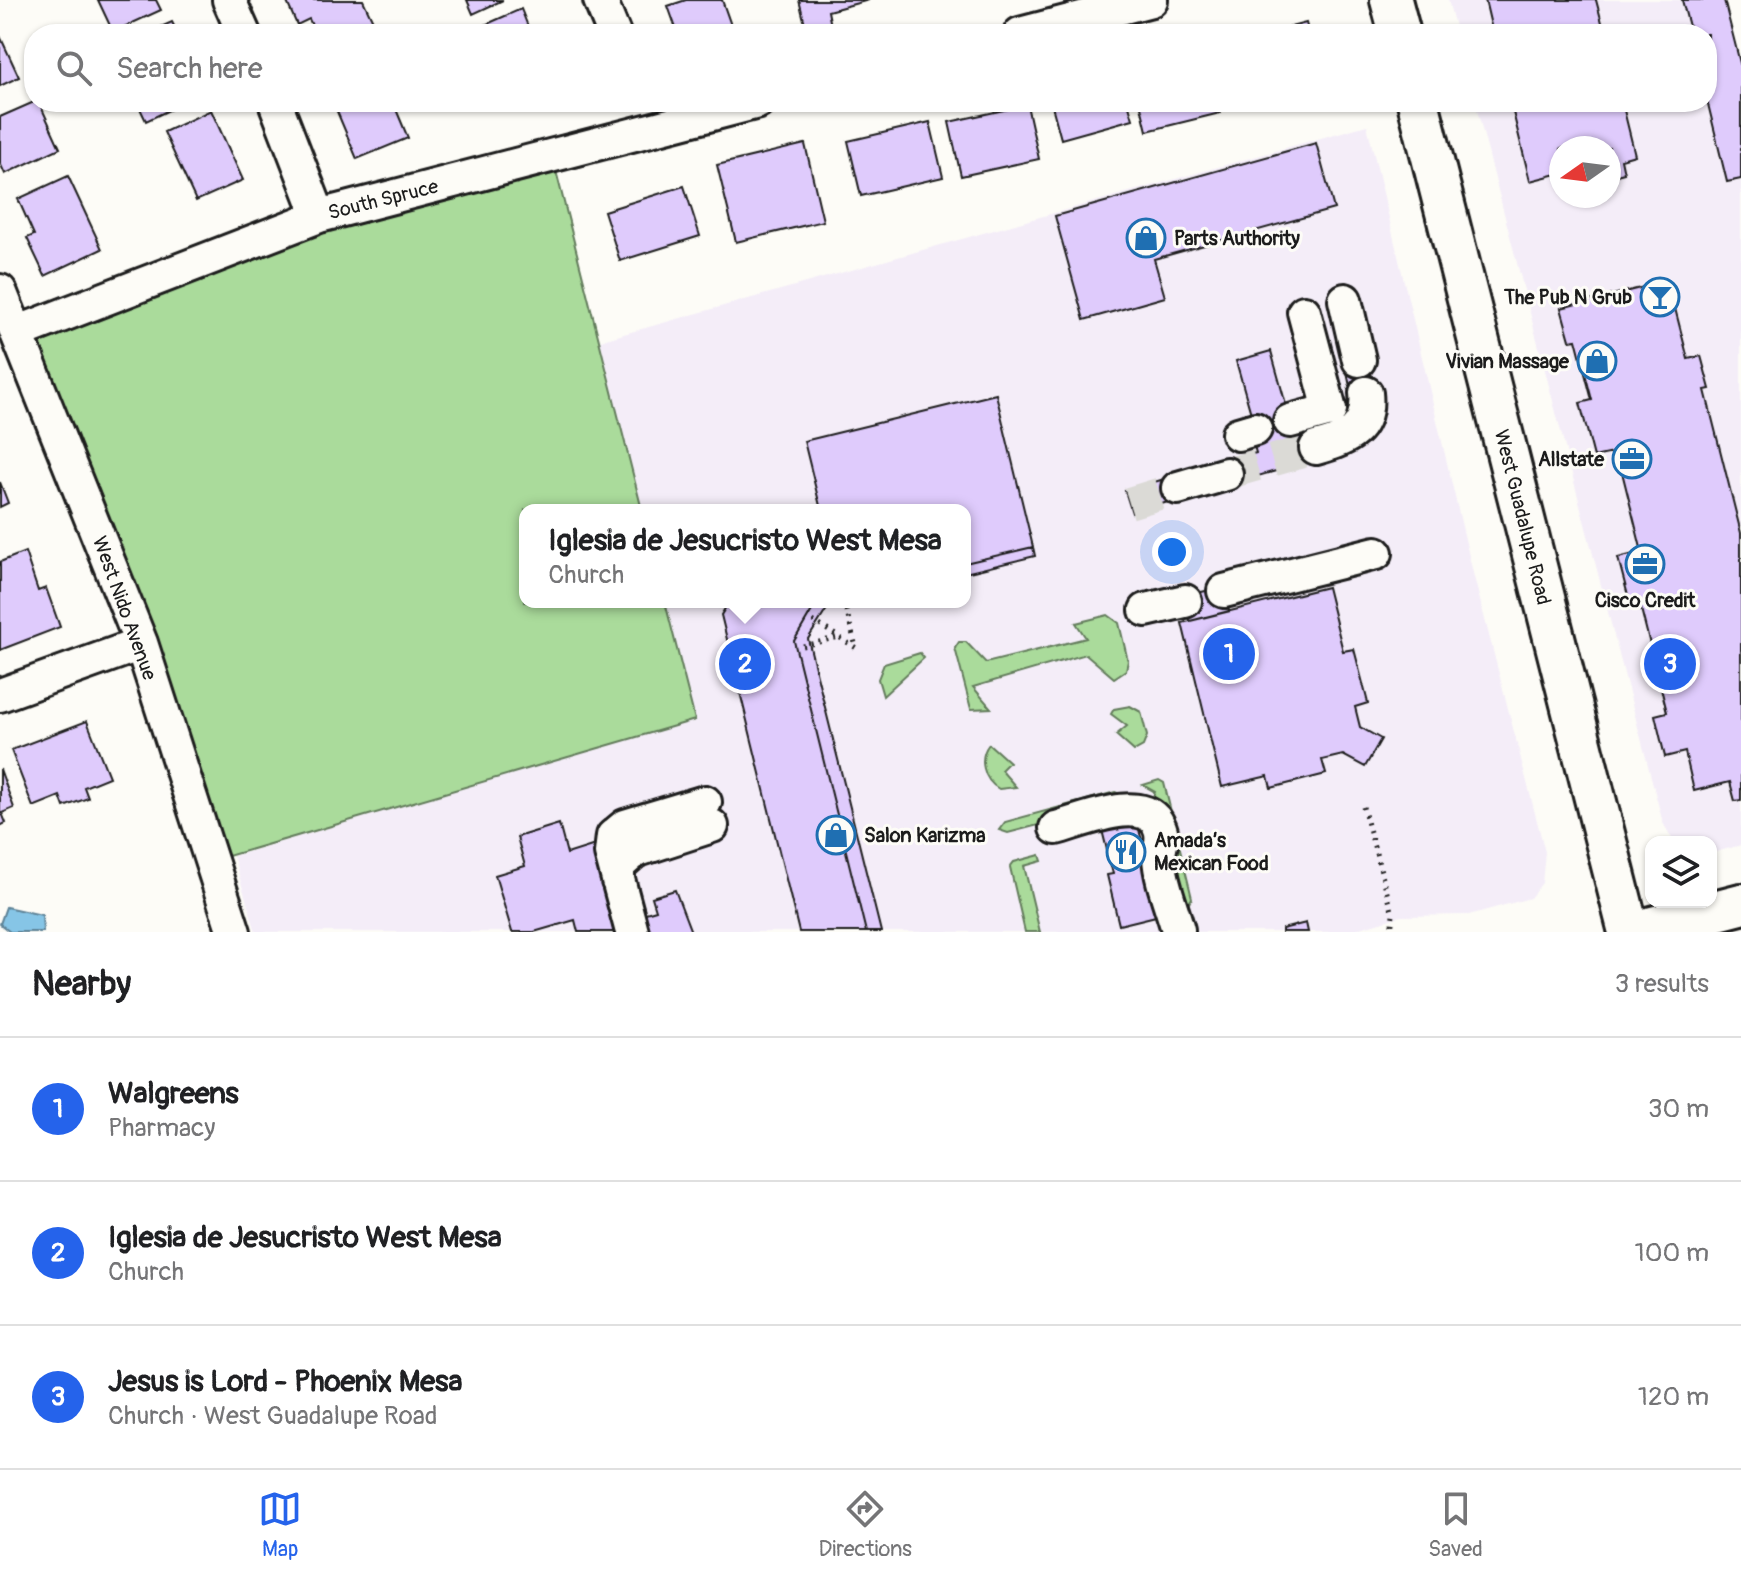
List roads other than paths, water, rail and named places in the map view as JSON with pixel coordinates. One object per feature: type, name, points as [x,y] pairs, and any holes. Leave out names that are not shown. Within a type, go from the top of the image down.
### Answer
[{"type":"main road","points":[[1391,0],[1397,24]]},
{"type":"main road","name":"West Guadalupe Road","points":[[1421,112],[1631,932]]},
{"type":"main road","points":[[1631,932],[1741,904]]},
{"type":"street","points":[[229,0],[240,24]]},
{"type":"street","points":[[600,0],[610,24]]},
{"type":"street","points":[[1058,24],[1144,1]]},
{"type":"street","points":[[279,112],[319,216]]},
{"type":"street","name":"South Spruce","points":[[19,332],[319,216],[645,116],[677,112]]},
{"type":"street","name":"West Nido Avenue","points":[[0,291],[19,332],[141,644],[234,932]]},
{"type":"street","points":[[1345,300],[1359,360]]},
{"type":"street","points":[[1290,421],[1330,410],[1304,312]]},
{"type":"street","points":[[1316,448],[1349,437],[1361,428],[1366,417],[1366,393]]},
{"type":"street","points":[[1184,486],[1226,474]]},
{"type":"street","points":[[1224,591],[1376,553]]},
{"type":"street","points":[[1146,610],[1185,601]]},
{"type":"street","points":[[0,695],[141,644]]},
{"type":"street","points":[[1056,828],[1129,809],[1148,814],[1159,825],[1163,840],[1159,856],[1178,930]]},
{"type":"street","points":[[632,932],[618,881],[618,866],[635,851],[709,814]]},
{"type":"water","points":[[6,907],[42,915],[43,932],[10,932],[0,924]]},
{"type":"tunnel","points":[[1226,474],[1316,448]]},
{"type":"tunnel","points":[[1129,503],[1178,488]]},
{"type":"place","name":"Parts Authority","points":[[1146,238]]},
{"type":"place","name":"The Pub N Grub","points":[[1660,297]]},
{"type":"place","name":"Vivian Massage","points":[[1597,361]]},
{"type":"place","name":"Allstate","points":[[1632,459]]},
{"type":"place","name":"Cisco Credit","points":[[1645,564]]},
{"type":"place","name":"Walgreens","points":[[1229,654]]},
{"type":"place","name":"Iglesia de Jesucristo West Mesa","points":[[745,664]]},
{"type":"place","name":"Jesus is Lord - Phoenix Mesa","points":[[1670,664]]},
{"type":"place","name":"Salon Karizma","points":[[836,835]]},
{"type":"place","name":"Amada’s Mexican Food","points":[[1126,852]]}]
